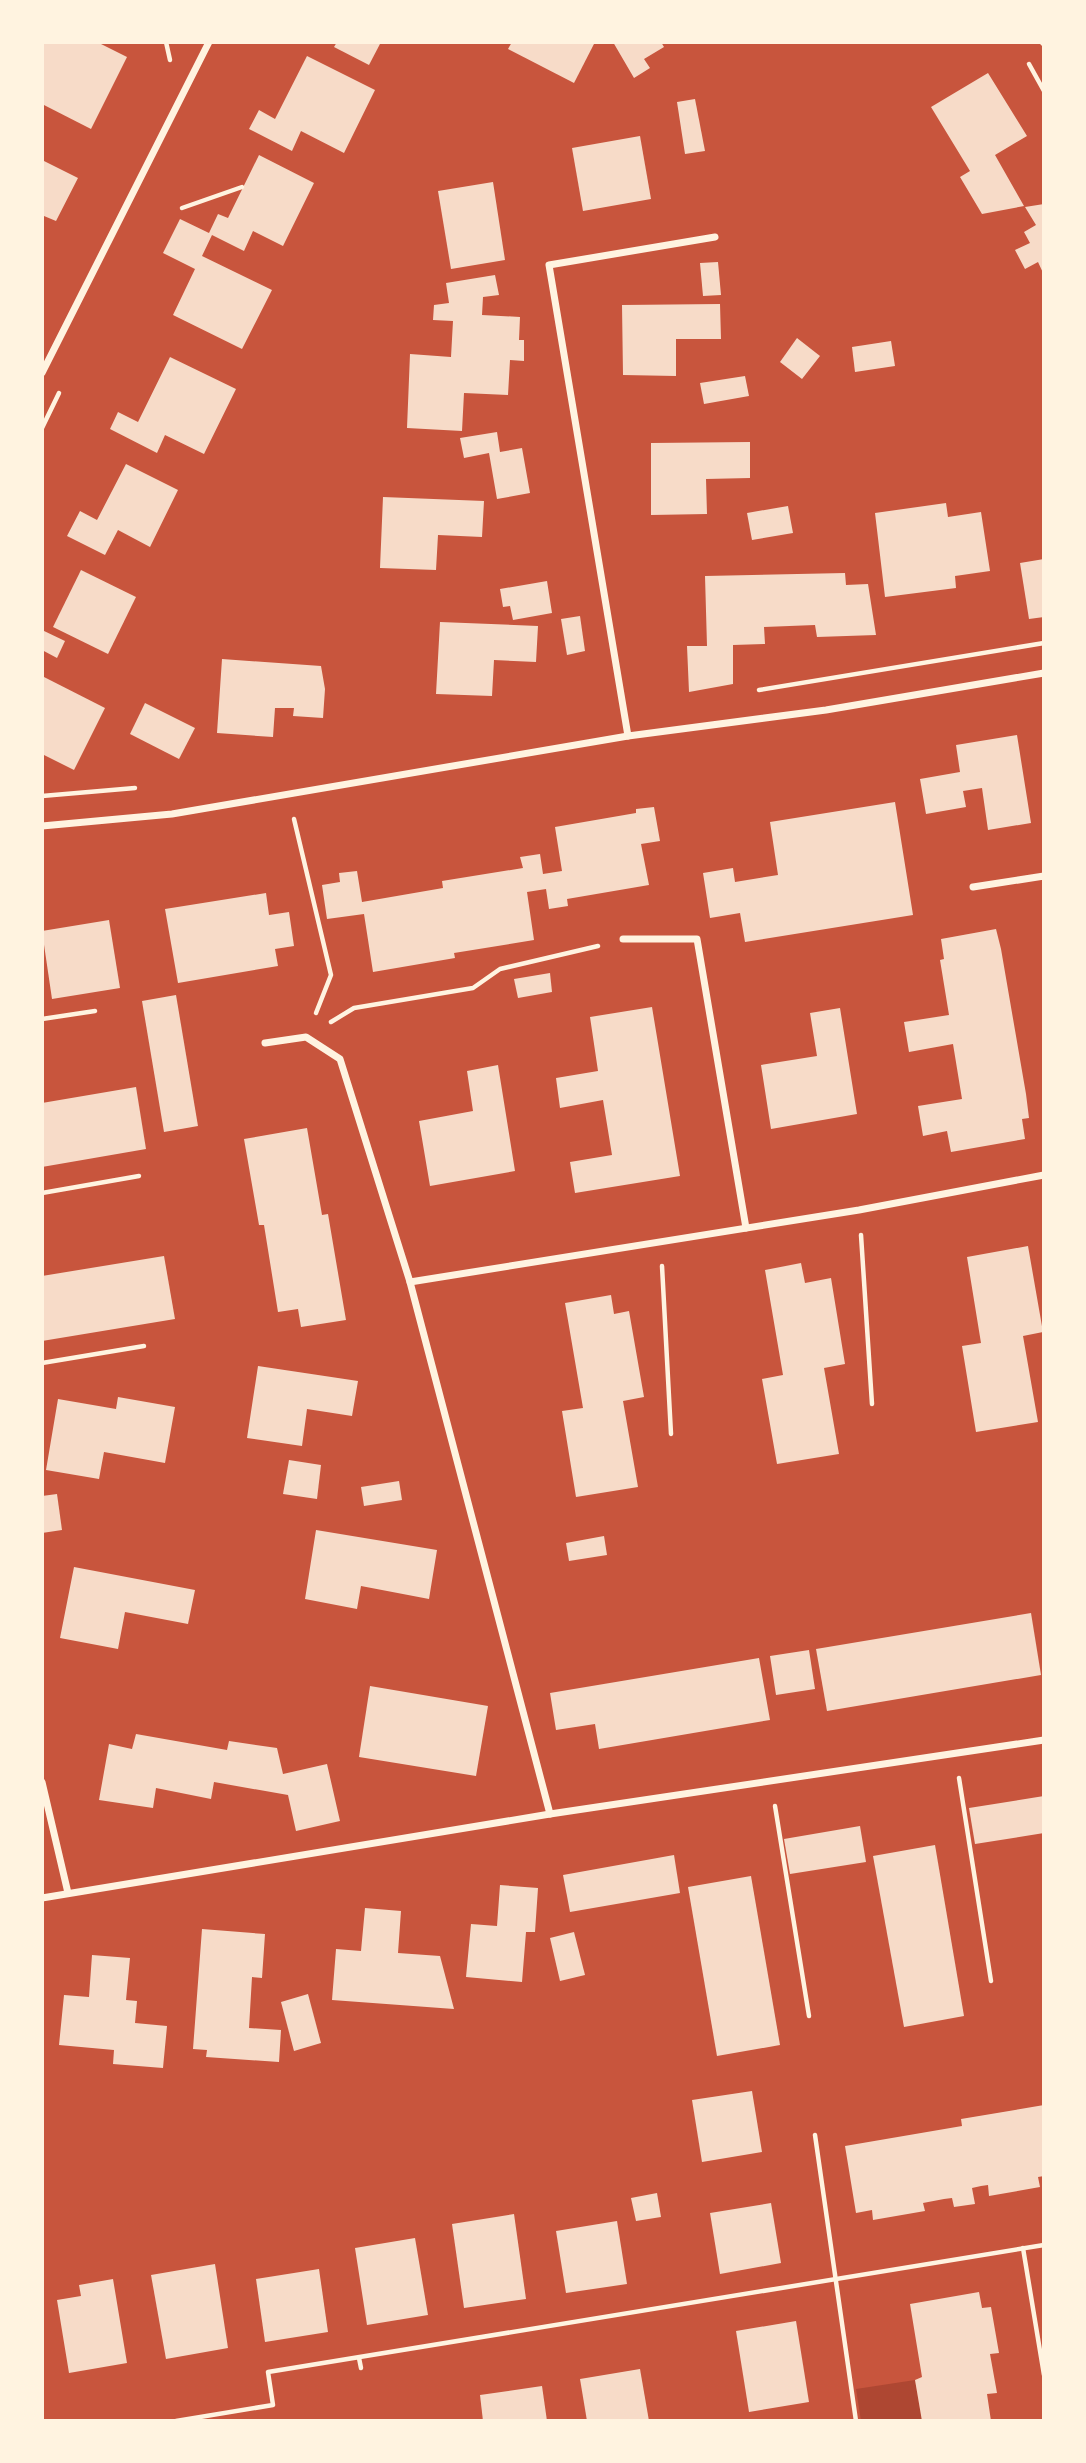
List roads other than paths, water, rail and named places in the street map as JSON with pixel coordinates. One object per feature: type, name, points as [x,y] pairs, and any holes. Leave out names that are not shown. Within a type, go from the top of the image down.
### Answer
[{"type":"street","points":[[42,373],[209,42]]},
{"type":"street","points":[[628,737],[549,265],[715,237]]},
{"type":"street","points":[[42,826],[172,814],[628,737],[826,709],[1044,673]]},
{"type":"street","points":[[973,887],[1044,876]]},
{"type":"street","points":[[623,940],[697,939],[746,1228]]},
{"type":"street","points":[[265,1044],[306,1037],[340,1059],[410,1282],[550,1814]]},
{"type":"street","points":[[410,1282],[859,1210],[1044,1175]]},
{"type":"street","points":[[42,1898],[550,1814],[1044,1740]]},
{"type":"street","points":[[42,1782],[68,1893]]}]
